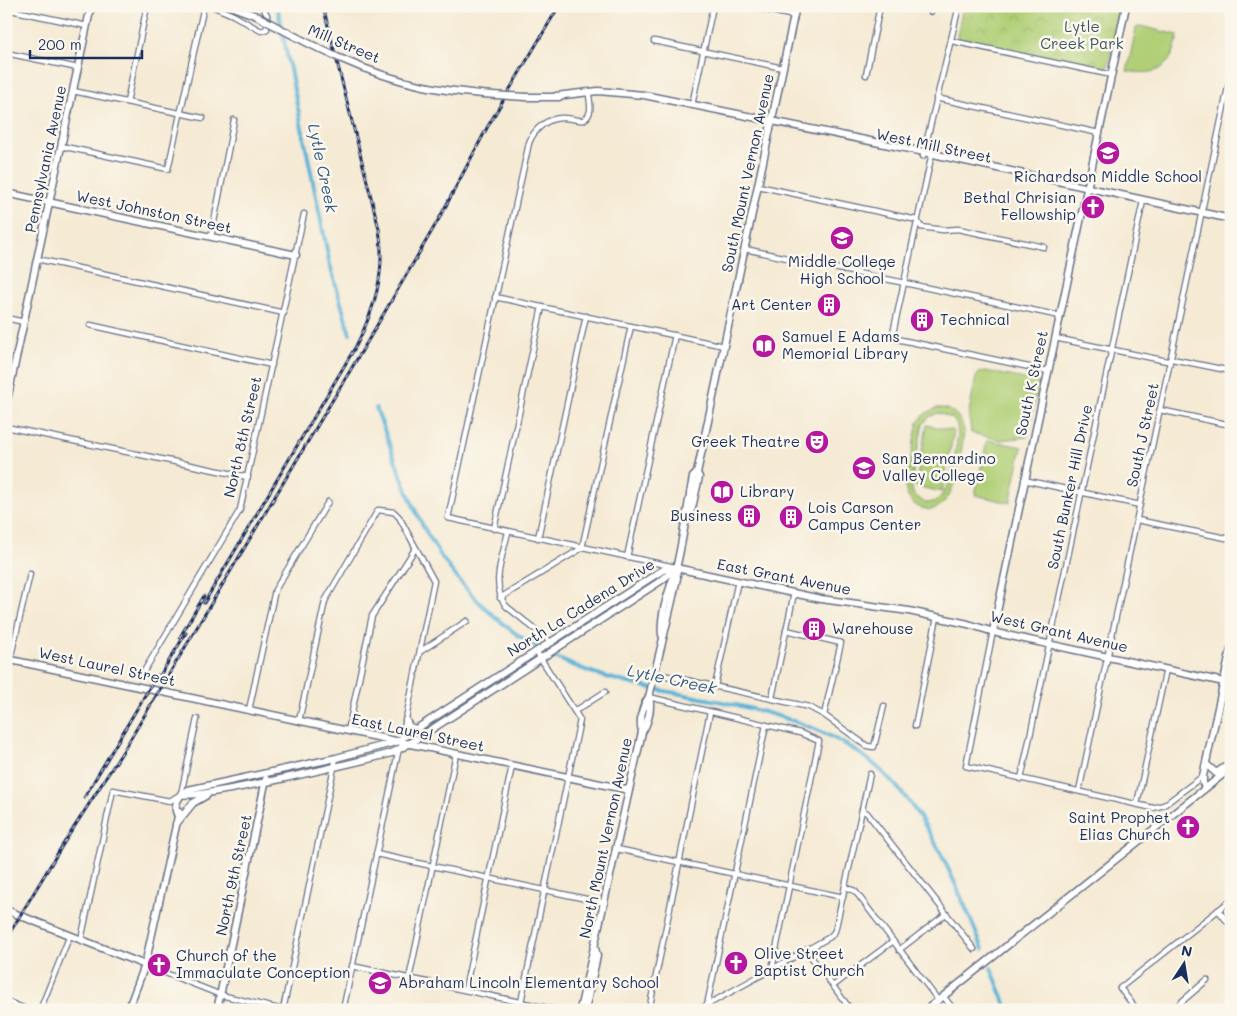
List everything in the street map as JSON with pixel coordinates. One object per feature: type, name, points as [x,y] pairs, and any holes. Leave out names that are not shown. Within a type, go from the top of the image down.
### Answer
[{"type":"main road","name":"Pennsylvania Avenue","points":[[6,405],[91,6]]},
{"type":"main road","name":"Mill Street","points":[[230,6],[257,16],[336,57],[394,78]]},
{"type":"main road","name":"South Mount Vernon Avenue","points":[[724,346],[796,6]]},
{"type":"main road","name":"South K Street","points":[[992,631],[1126,6]]},
{"type":"main road","name":"West Mill Street","points":[[394,78],[453,91],[526,97],[589,95],[602,92]]},
{"type":"main road","name":"West Mill Street","points":[[556,96],[586,92],[630,93],[805,129],[817,134],[924,154],[1231,219]]},
{"type":"main road","name":"West Mill Street","points":[[924,154],[931,158],[1052,184],[1058,182]]},
{"type":"main road","name":"West Johnston Street","points":[[6,193],[296,255]]},
{"type":"main road","name":"North Mount Vernon Avenue","points":[[580,1010],[642,732],[640,725],[645,702],[649,697],[662,635],[666,628],[677,578],[676,568],[688,515],[693,477],[697,473],[724,346]]},
{"type":"main road","name":"North La Cadena Drive","points":[[181,794],[336,762],[399,743],[416,729],[654,575],[662,570],[676,568]]},
{"type":"main road","name":"North La Cadena Drive","points":[[336,762],[399,743],[408,744],[668,577],[676,568]]},
{"type":"main road","name":"East Grant Avenue","points":[[676,568],[844,603],[888,608]]},
{"type":"main road","points":[[626,593],[631,601]]},
{"type":"main road","name":"West Grant Avenue","points":[[888,608],[937,617],[992,631],[1224,682]]},
{"type":"main road","points":[[1205,788],[1203,783],[1206,764],[1231,649]]},
{"type":"main road","name":"West Laurel Street","points":[[8,659],[202,700]]},
{"type":"main road","name":"East Laurel Street","points":[[202,700],[399,743]]},
{"type":"main road","points":[[458,703],[462,710]]},
{"type":"main road","points":[[406,720],[410,727],[416,729]]},
{"type":"main road","points":[[425,734],[423,741],[428,748]]},
{"type":"main road","points":[[372,736],[376,742],[375,749]]},
{"type":"main road","name":"East Laurel Street","points":[[408,744],[629,790]]},
{"type":"main road","points":[[1206,764],[1216,773],[1231,766]]},
{"type":"main road","points":[[926,1010],[1231,766]]},
{"type":"main road","name":"North La Cadena Drive","points":[[181,794],[188,796],[221,790],[266,777]]},
{"type":"main road","name":"North 9th Street","points":[[217,1010],[266,777]]},
{"type":"main road","points":[[174,827],[193,803],[221,790]]},
{"type":"main road","points":[[128,1010],[145,965],[176,812],[182,799],[181,794]]},
{"type":"main road","points":[[6,910],[145,965]]},
{"type":"main road","name":"North Mount Vernon Avenue","points":[[585,1010],[597,956],[595,948]]},
{"type":"street","points":[[126,102],[147,6]]},
{"type":"street","points":[[61,146],[168,169],[204,6]]},
{"type":"street","points":[[212,6],[233,15],[260,31],[267,28],[267,15],[262,6]]},
{"type":"street","points":[[692,105],[713,6]]},
{"type":"street","points":[[749,6],[794,16]]},
{"type":"street","points":[[866,75],[880,6]]},
{"type":"street","points":[[931,12],[932,6]]},
{"type":"street","points":[[924,154],[959,6]]},
{"type":"street","points":[[6,9],[86,26]]},
{"type":"street","points":[[654,41],[783,68]]},
{"type":"street","points":[[952,41],[1112,75]]},
{"type":"street","points":[[6,53],[78,68]]},
{"type":"street","name":"South J Street","points":[[1079,791],[1230,84]]},
{"type":"street","points":[[73,91],[203,118]]},
{"type":"street","points":[[589,95],[591,111],[584,120],[561,118],[551,120],[536,130],[532,136],[495,297],[448,518],[676,568]]},
{"type":"street","points":[[936,98],[1099,133]]},
{"type":"street","points":[[211,237],[234,120]]},
{"type":"street","points":[[931,158],[892,338],[1048,371]]},
{"type":"street","points":[[758,186],[918,220]]},
{"type":"street","name":"South Bunker Hill Drive","points":[[1021,779],[1143,201]]},
{"type":"street","name":"North 8th Street","points":[[143,673],[240,510],[284,314],[304,214]]},
{"type":"street","points":[[918,220],[921,227],[958,229],[1044,247]]},
{"type":"street","points":[[745,249],[1060,316]]},
{"type":"street","points":[[37,258],[284,314]]},
{"type":"street","points":[[495,297],[724,346]]},
{"type":"street","points":[[494,529],[542,306]]},
{"type":"street","points":[[538,538],[586,316]]},
{"type":"street","points":[[6,318],[24,322]]},
{"type":"street","points":[[90,325],[272,365]]},
{"type":"street","points":[[500,598],[582,548],[631,326]]},
{"type":"street","points":[[627,557],[675,335]]},
{"type":"street","points":[[1055,338],[1167,361],[1172,359],[1231,371]]},
{"type":"street","points":[[1160,410],[1231,425]]},
{"type":"street","points":[[6,426],[248,477]]},
{"type":"street","points":[[1024,480],[1140,505]]},
{"type":"street","points":[[249,710],[275,590],[328,502]]},
{"type":"street","points":[[300,721],[325,601],[378,510],[394,512],[399,517],[434,581],[421,651],[399,743],[343,1010]]},
{"type":"street","points":[[1137,520],[1231,539]]},
{"type":"street","points":[[508,532],[499,578],[500,598],[506,606],[555,649]]},
{"type":"street","points":[[348,731],[372,616],[415,549]]},
{"type":"street","points":[[652,562],[654,575]]},
{"type":"street","points":[[8,659],[30,574]]},
{"type":"street","points":[[715,686],[738,581]]},
{"type":"street","points":[[772,698],[794,593]]},
{"type":"street","points":[[915,726],[937,617]]},
{"type":"street","points":[[421,651],[467,621]]},
{"type":"street","points":[[786,630],[841,643],[824,715]]},
{"type":"street","name":"South K Street","points":[[992,631],[966,766],[1021,779]]},
{"type":"street","points":[[521,1002],[580,720],[542,658],[536,652]]},
{"type":"street","points":[[1137,804],[1166,669]]},
{"type":"street","points":[[654,672],[809,707],[824,715],[867,746],[874,747],[884,706]]},
{"type":"street","points":[[575,711],[605,692]]},
{"type":"street","points":[[649,697],[800,733],[819,741],[772,969]]},
{"type":"street","points":[[649,1010],[710,712]]},
{"type":"street","points":[[81,940],[113,790],[170,801],[181,794],[197,719]]},
{"type":"street","points":[[706,1008],[766,725]]},
{"type":"street","points":[[409,979],[456,754]]},
{"type":"street","points":[[145,965],[221,995],[283,1010],[336,762]]},
{"type":"street","points":[[465,990],[512,766]]},
{"type":"street","points":[[698,1010],[706,1008],[806,950],[830,936],[834,931],[870,774]]},
{"type":"street","points":[[1021,779],[1159,808],[1204,776]]},
{"type":"street","points":[[170,801],[176,812]]},
{"type":"street","points":[[862,810],[867,812],[974,950]]},
{"type":"street","points":[[616,849],[843,897]]},
{"type":"street","points":[[376,854],[605,903]]},
{"type":"street","points":[[845,887],[854,891],[892,942],[941,998],[954,1010]]},
{"type":"street","points":[[1136,1010],[1120,988],[1231,900]]},
{"type":"street","points":[[1218,910],[1231,926]]},
{"type":"street","points":[[900,950],[946,914]]},
{"type":"street","points":[[40,1010],[70,935]]},
{"type":"street","points":[[833,986],[892,942]]},
{"type":"street","points":[[806,950],[851,1010]]},
{"type":"street","points":[[352,966],[557,1010]]},
{"type":"street","points":[[1172,1010],[1207,980]]},
{"type":"street","points":[[6,1001],[28,1010]]},
{"type":"green space","name":"Lytle Creek Park","points":[[963,6],[1121,6],[1108,67],[1104,70],[959,39],[957,36]]},
{"type":"green space","points":[[1140,26],[1178,35],[1172,55],[1163,67],[1148,72],[1127,71],[1136,28]]},
{"type":"green space","points":[[986,371],[1039,382],[1027,437],[1001,440],[971,433],[969,412],[976,377],[979,373]]},
{"type":"green space","points":[[937,408],[952,411],[959,418],[964,432],[954,484],[941,505],[931,509],[919,507],[913,503],[907,495],[905,485],[918,422],[926,413]],"holes":[[[938,413],[952,418],[957,425],[958,435],[950,477],[941,496],[934,501],[925,503],[913,494],[911,482],[923,424],[929,417]]]},
{"type":"green space","points":[[927,425],[954,431],[942,492],[915,486]]},
{"type":"green space","points":[[987,440],[1022,447],[1010,503],[975,495]]},
{"type":"waterway","name":"Lytle Creek","points":[[277,6],[330,265],[350,334]]},
{"type":"waterway","name":"Lytle Creek","points":[[376,408],[407,491],[433,544],[469,591],[490,612],[512,631],[537,647],[563,661],[591,672],[642,686],[771,714],[813,728],[853,749],[888,777],[919,816],[943,858],[983,949]]},
{"type":"waterway","name":"Lytle Creek","points":[[991,968],[1008,1010]]},
{"type":"railway","points":[[204,603],[356,346],[369,318],[380,275],[381,245],[379,229],[323,6]]},
{"type":"railway","points":[[6,939],[62,846],[125,748],[369,339],[440,217],[488,126],[559,6]]},
{"type":"railway","points":[[180,637],[204,596]]},
{"type":"railway","points":[[156,682],[186,633]]},
{"type":"railway","points":[[84,798],[157,675]]},
{"type":"place","name":"Richardson Middle School","points":[[1108,153]]},
{"type":"place","name":"Bethal Chrisian Fellowship","points":[[1093,207]]},
{"type":"place","name":"Middle College High School","points":[[842,238]]},
{"type":"place","name":"Art Center","points":[[829,305]]},
{"type":"place","name":"Technical","points":[[922,320]]},
{"type":"place","name":"Samuel E Adams Memorial Library","points":[[764,346]]},
{"type":"place","name":"Greek Theatre","points":[[817,442]]},
{"type":"place","name":"San Bernardino Valley College","points":[[864,468]]},
{"type":"place","name":"Library","points":[[722,492]]},
{"type":"place","name":"Business","points":[[749,516]]},
{"type":"place","name":"Lois Carson Campus Center","points":[[791,517]]},
{"type":"place","name":"Warehouse","points":[[814,629]]},
{"type":"place","name":"Saint Prophet Elias Church","points":[[1188,827]]},
{"type":"place","name":"Olive Street Baptist Church","points":[[736,963]]},
{"type":"place","name":"Church of the Immaculate Conception","points":[[159,965]]},
{"type":"place","name":"Abraham Lincoln Elementary School","points":[[380,983]]}]
